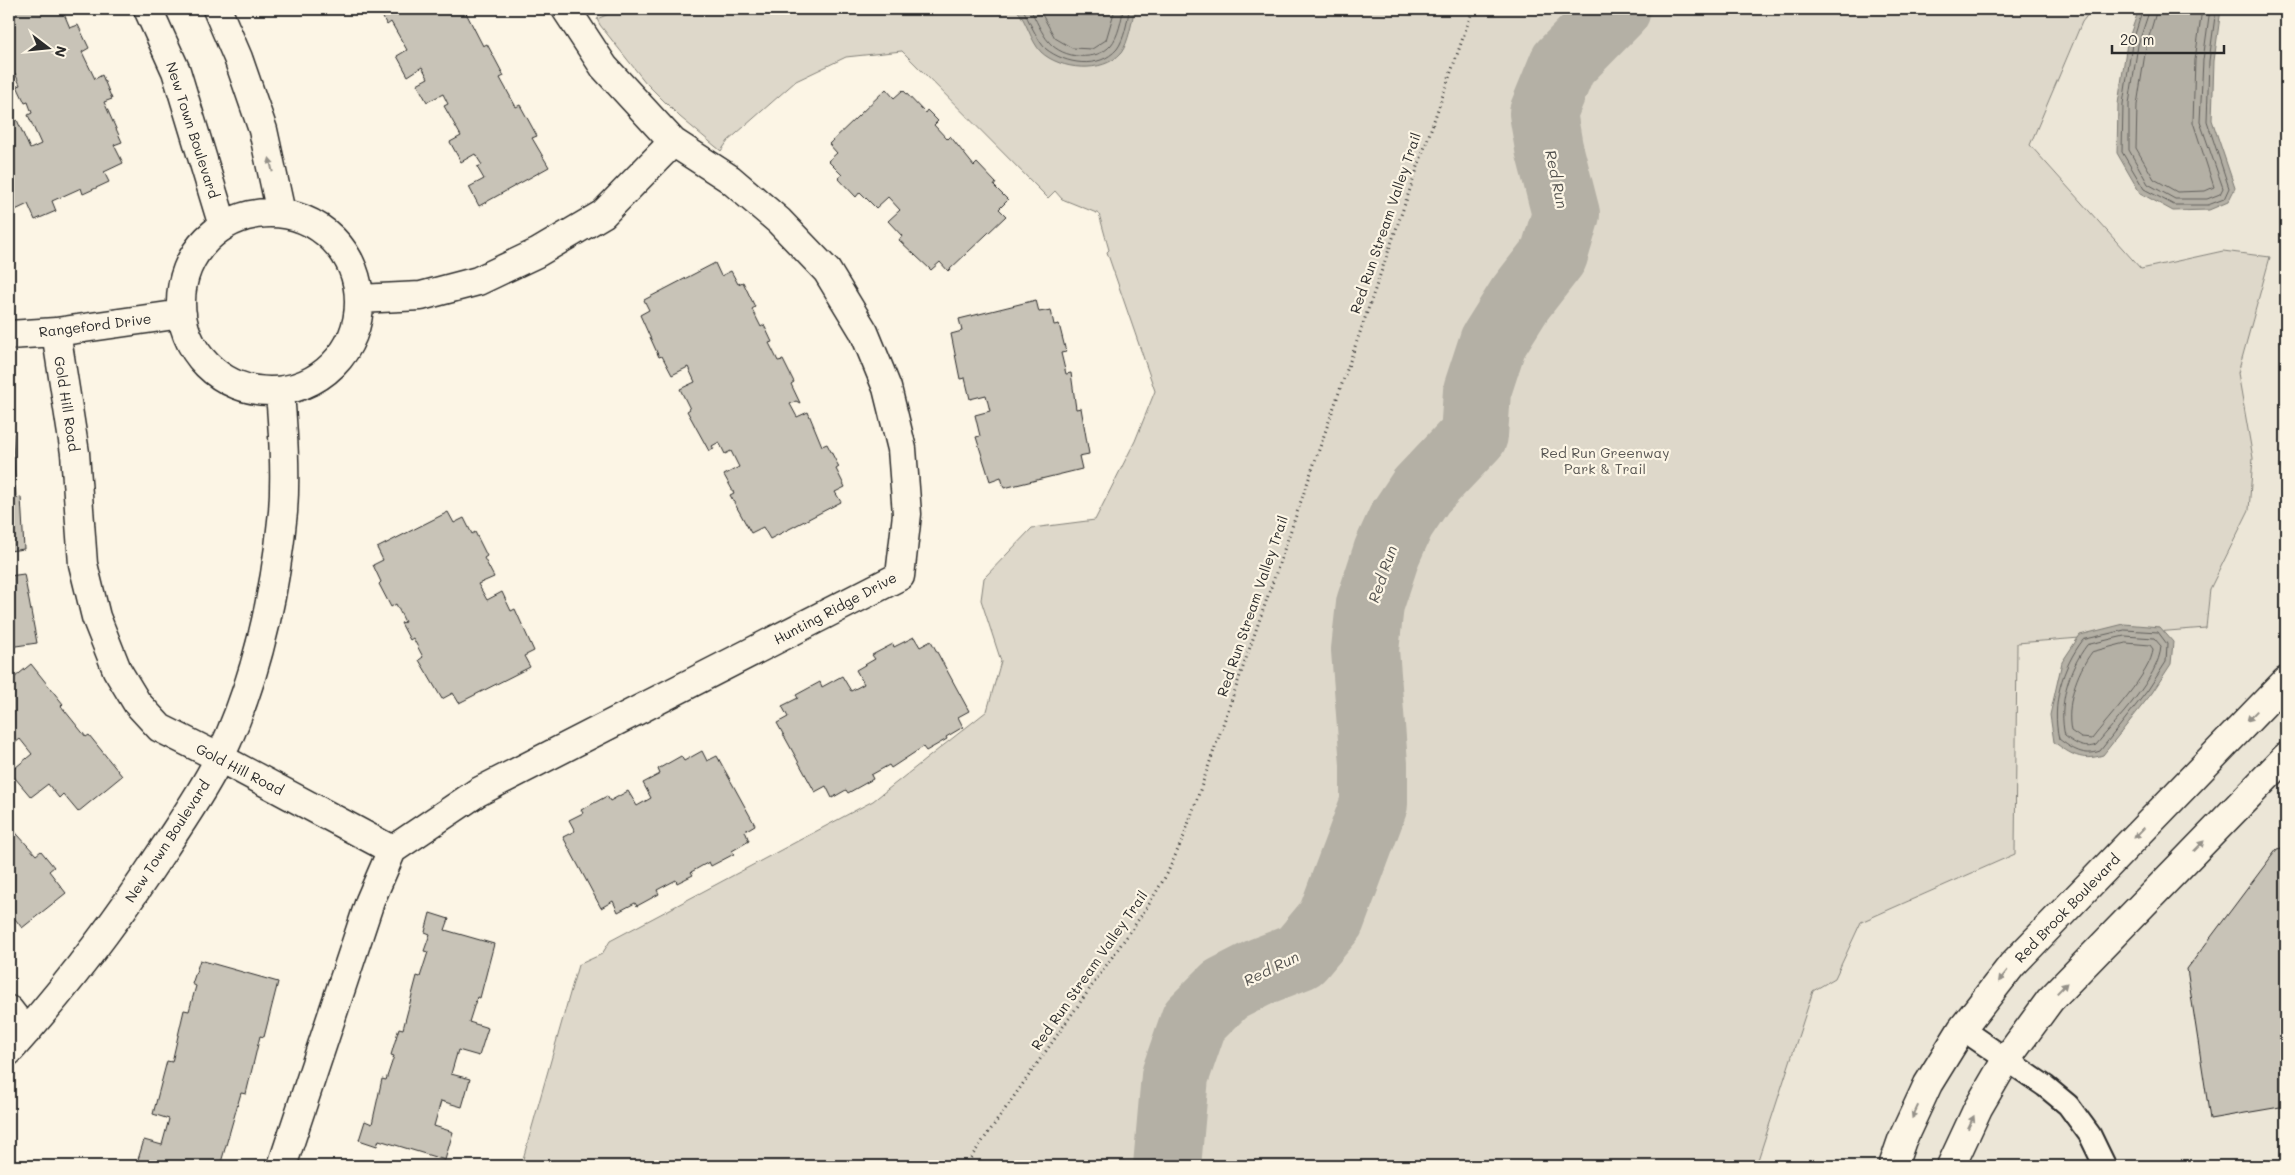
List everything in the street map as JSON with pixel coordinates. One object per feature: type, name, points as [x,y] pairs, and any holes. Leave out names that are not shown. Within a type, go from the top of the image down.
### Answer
[{"type":"street","name":"New Town Boulevard","points":[[148,9],[176,72],[223,226]]},
{"type":"street","points":[[216,9],[238,58],[263,130],[281,213]]},
{"type":"street","points":[[359,298],[421,296],[478,281],[537,253],[603,214],[673,142],[604,67],[566,9]]},
{"type":"street","name":"Hunting Ridge Drive","points":[[392,850],[478,792],[900,576],[907,514],[902,449],[886,388],[864,332],[827,271],[779,221],[730,179],[673,142]]},
{"type":"street","points":[[281,213],[314,224],[333,238],[351,264],[359,298],[354,331],[333,366],[312,381],[280,392],[237,386],[210,369],[191,344],[182,314],[182,284],[189,263],[202,244],[223,226],[250,214],[281,213]]},
{"type":"street","name":"Rangeford Drive","points":[[9,335],[56,332],[182,314]]},
{"type":"street","name":"Gold Hill Road","points":[[56,332],[75,453],[83,564],[96,616],[116,670],[137,703],[160,728],[392,850]]},
{"type":"street","name":"New Town Boulevard","points":[[18,1042],[100,942],[142,882],[220,758],[244,697],[261,642],[274,576],[283,511],[284,449],[280,392]]},
{"type":"street","name":"Red Brook Boulevard","points":[[1893,1166],[1902,1140],[1928,1084],[1962,1029],[2012,965],[2286,682]]},
{"type":"street","points":[[1951,1166],[1978,1108],[2006,1060],[2050,1000],[2286,757]]},
{"type":"street","points":[[282,1166],[370,901],[392,850]]},
{"type":"street","points":[[9,1010],[18,1042]]},
{"type":"lane","points":[[1962,1029],[2045,1086],[2068,1105],[2090,1135],[2105,1166]]},
{"type":"path","name":"Red Run Stream Valley Trail","points":[[966,1166],[1146,909],[1168,874],[1178,851],[1473,9]]},
{"type":"shaded area","points":[[2092,9],[2286,9],[2286,1166],[1756,1166],[1813,991],[1835,978],[1861,922],[2015,854],[2017,643],[2206,628],[2210,589],[2249,510],[2253,458],[2238,373],[2270,257],[2223,251],[2141,269],[2030,145],[2082,22]]},
{"type":"green space","name":"Red Run Greenway Park & Trail","points":[[620,9],[2092,9],[2082,22],[2030,145],[2141,269],[2223,251],[2270,257],[2238,373],[2253,458],[2249,510],[2210,589],[2206,628],[2017,643],[2015,854],[1861,922],[1835,978],[1813,991],[1756,1166],[521,1166],[578,965],[602,954],[610,941],[873,801],[987,711],[1001,661],[981,600],[984,578],[1032,528],[1095,520],[1135,441],[1155,391],[1107,252],[1109,250],[1099,214],[1062,199],[1055,191],[1048,198],[902,51],[846,57],[796,81],[728,141],[721,151],[680,117],[646,83],[600,25],[597,19]]},
{"type":"water","points":[[1016,9],[1134,9],[1128,38],[1121,53],[1113,60],[1104,64],[1093,67],[1081,67],[1059,63],[1041,52]]},
{"type":"water","points":[[2139,9],[2221,9],[2214,61],[2212,120],[2235,188],[2228,202],[2209,210],[2173,211],[2140,193],[2117,153],[2118,104],[2127,43]]},
{"type":"water","points":[[2124,624],[2160,627],[2173,642],[2171,664],[2152,693],[2103,755],[2089,758],[2077,756],[2054,742],[2050,715],[2062,662],[2080,635]]},
{"type":"building","points":[[9,9],[62,9],[70,28],[78,25],[89,48],[82,52],[95,79],[102,75],[112,99],[104,102],[122,142],[114,145],[123,163],[104,172],[109,182],[83,194],[81,188],[52,201],[56,211],[35,220],[28,204],[9,213],[9,123],[17,120],[30,149],[41,144],[28,115],[32,113],[28,102],[25,103],[17,86],[20,85],[15,73],[10,76],[9,72]]},
{"type":"building","points":[[378,9],[464,9],[483,46],[487,44],[504,76],[500,78],[516,107],[520,105],[537,136],[532,138],[549,167],[479,206],[469,187],[484,179],[477,167],[482,165],[475,154],[461,162],[450,142],[461,136],[444,106],[448,104],[443,94],[427,102],[417,84],[428,78],[422,67],[408,76],[397,56],[407,50],[391,22],[387,25]]},
{"type":"building","points":[[886,89],[894,98],[903,90],[925,113],[927,110],[938,121],[934,125],[947,139],[950,136],[974,166],[977,163],[996,183],[994,186],[1008,200],[999,209],[1006,216],[948,271],[940,262],[931,270],[899,240],[902,236],[888,221],[900,210],[888,197],[876,208],[860,192],[856,197],[838,178],[842,175],[828,161],[837,153],[829,144]]},
{"type":"building","points":[[715,263],[721,276],[731,271],[738,284],[743,282],[755,307],[752,309],[761,327],[764,325],[772,342],[769,343],[778,361],[783,360],[794,382],[791,384],[800,403],[796,401],[790,404],[797,417],[808,412],[822,446],[827,444],[839,467],[836,469],[845,487],[835,492],[841,502],[770,539],[763,527],[751,533],[730,495],[734,493],[724,475],[739,467],[731,451],[725,454],[719,442],[712,446],[714,449],[709,451],[687,411],[690,409],[680,389],[695,382],[688,367],[672,375],[662,356],[659,357],[640,315],[649,310],[644,300]]},
{"type":"building","points":[[1036,300],[1039,312],[1051,310],[1054,325],[1059,324],[1066,352],[1061,353],[1066,374],[1071,373],[1076,409],[1081,408],[1089,454],[1079,456],[1082,469],[1004,488],[1001,477],[990,481],[976,437],[980,436],[975,415],[990,411],[986,395],[970,399],[965,378],[960,379],[951,334],[962,331],[959,319]]},
{"type":"building","points":[[9,406],[11,406],[16,498],[21,497],[24,549],[9,551]]},
{"type":"building","points":[[448,512],[454,523],[464,518],[472,534],[475,532],[487,556],[484,558],[494,577],[478,584],[487,600],[502,592],[511,611],[515,609],[534,651],[524,656],[530,667],[459,703],[453,693],[442,699],[419,660],[423,657],[413,638],[410,640],[401,623],[405,622],[396,604],[391,607],[379,584],[381,582],[373,565],[383,560],[377,548]]},
{"type":"building","points":[[24,574],[37,643],[9,647],[9,576]]},
{"type":"building","points":[[914,637],[920,647],[931,641],[969,711],[958,717],[963,727],[926,751],[923,747],[891,768],[889,765],[871,775],[873,779],[848,793],[846,790],[832,798],[826,786],[815,792],[777,723],[788,717],[782,706],[798,698],[796,695],[820,682],[822,687],[842,676],[851,691],[864,684],[856,670],[875,659],[872,655],[893,644],[894,647]]},
{"type":"building","points":[[31,664],[86,737],[89,735],[122,776],[78,812],[63,794],[59,798],[48,784],[31,797],[10,772],[32,754],[20,739],[15,743],[9,735],[9,682]]},
{"type":"building","points":[[702,751],[707,761],[717,756],[755,825],[745,831],[749,841],[732,851],[734,854],[711,866],[709,862],[691,872],[693,875],[677,883],[676,880],[657,890],[659,894],[637,906],[635,903],[618,912],[613,901],[601,908],[563,837],[575,831],[569,820],[583,813],[581,810],[607,796],[610,801],[628,791],[637,806],[651,798],[643,783],[660,774],[658,769],[681,756],[684,761]]},
{"type":"building","points":[[9,825],[36,855],[41,851],[54,867],[49,871],[66,893],[22,928],[9,911]]},
{"type":"building","points":[[2286,847],[2286,1106],[2210,1119],[2187,969],[2277,849]]},
{"type":"building","points":[[430,913],[449,919],[445,930],[494,944],[480,998],[477,997],[469,1022],[488,1028],[479,1056],[458,1050],[451,1074],[470,1079],[462,1107],[441,1101],[434,1126],[453,1132],[445,1160],[379,1140],[377,1146],[359,1140],[365,1121],[372,1124],[382,1079],[386,1080],[394,1056],[391,1055],[399,1028],[403,1029],[417,976],[420,977],[428,952],[424,951],[430,934],[425,932]]},
{"type":"building","points":[[200,960],[278,982],[264,1037],[260,1036],[246,1094],[241,1093],[220,1166],[136,1166],[144,1140],[162,1145],[169,1119],[153,1114],[167,1061],[172,1062],[184,1010],[189,1011],[196,986],[192,984]]},
{"type":"waterway","name":"Red Run","points":[[1167,1166],[1175,1076],[1194,1021],[1225,990],[1262,971],[1300,956],[1331,919],[1374,804],[1374,764],[1365,650],[1370,604],[1387,552],[1401,521],[1421,491],[1474,435],[1477,391],[1493,342],[1520,299],[1554,255],[1566,214],[1549,148],[1543,113],[1563,64],[1617,9]]}]
